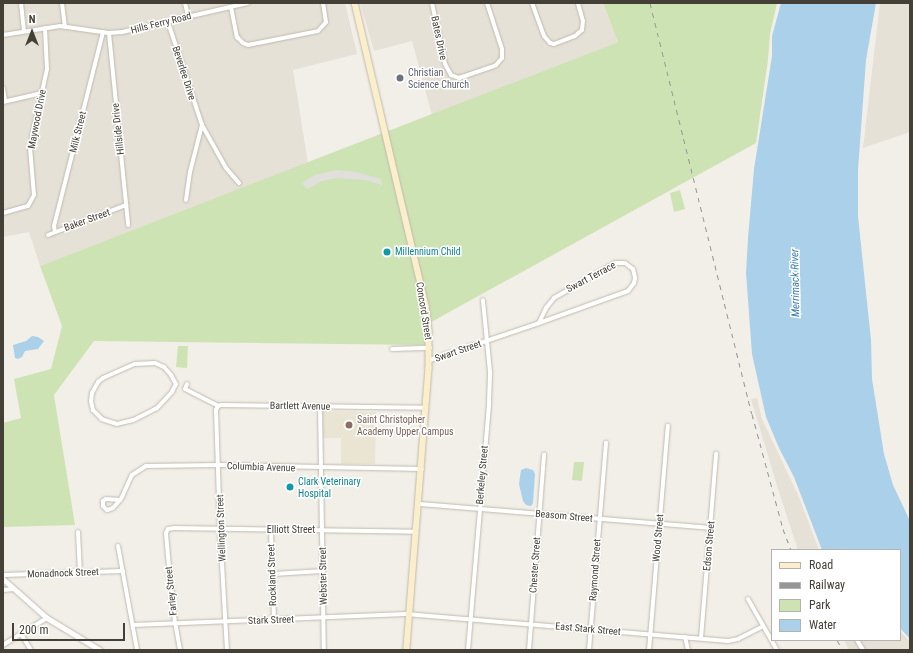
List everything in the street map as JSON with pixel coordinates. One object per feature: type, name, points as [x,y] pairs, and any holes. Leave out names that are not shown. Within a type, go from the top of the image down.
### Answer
[{"type":"main road","name":"Concord Street","points":[[355,3],[426,306],[430,348],[422,469],[407,650]]},
{"type":"street","points":[[21,3],[24,31]]},
{"type":"street","points":[[62,3],[65,27]]},
{"type":"street","points":[[185,3],[188,16]]},
{"type":"street","name":"Hills Ferry Road","points":[[3,35],[45,28],[65,27],[109,33],[133,31],[188,16],[248,3]]},
{"type":"street","points":[[231,7],[237,37],[243,43],[248,45],[318,31],[326,22],[323,3]]},
{"type":"street","name":"Bates Drive","points":[[432,3],[445,64],[451,75],[459,78],[496,65],[502,58],[502,49],[487,3]]},
{"type":"street","points":[[532,3],[544,36],[550,43],[554,44],[575,36],[582,30],[584,21],[578,3]]},
{"type":"street","name":"Beverlee Drive","points":[[168,22],[202,125],[226,168],[239,183]]},
{"type":"street","name":"Maywood Drive","points":[[3,213],[24,209],[32,199],[34,182],[30,147],[47,65],[45,28]]},
{"type":"street","name":"Milk Street","points":[[55,232],[54,226],[103,32]]},
{"type":"street","name":"Hillside Drive","points":[[109,33],[128,225]]},
{"type":"street","points":[[3,88],[4,102],[42,93]]},
{"type":"street","points":[[186,200],[190,172],[202,125]]},
{"type":"street","name":"Baker Street","points":[[48,234],[126,205]]},
{"type":"street","name":"Swart Terrace","points":[[487,341],[539,323],[628,291],[634,283],[635,278],[633,269],[625,263],[615,263],[557,295],[550,301],[539,323]]},
{"type":"street","name":"Berkeley Street","points":[[468,650],[489,403],[490,372],[483,300]]},
{"type":"street","name":"Swart Street","points":[[430,360],[487,341]]},
{"type":"street","points":[[392,348],[430,348]]},
{"type":"street","points":[[155,363],[164,367],[171,374],[176,384],[172,392],[157,408],[133,420],[116,424],[102,419],[93,410],[91,401],[92,393],[98,382],[103,378],[135,364],[155,363]]},
{"type":"street","name":"Bartlett Avenue","points":[[176,384],[218,406],[426,408]]},
{"type":"street","points":[[185,389],[187,384]]},
{"type":"street","name":"Wellington Street","points":[[218,406],[216,410],[220,529],[224,621],[227,650]]},
{"type":"street","name":"Webster Street","points":[[320,407],[324,650]]},
{"type":"street","name":"Wood Street","points":[[649,650],[668,426]]},
{"type":"street","name":"Raymond Street","points":[[589,650],[606,443]]},
{"type":"street","name":"Edson Street","points":[[701,638],[716,454]]},
{"type":"street","name":"Chester Street","points":[[528,650],[544,455]]},
{"type":"street","name":"Columbia Avenue","points":[[120,500],[129,479],[134,472],[150,466],[218,465],[422,469]]},
{"type":"street","name":"Beasom Street","points":[[419,504],[710,528]]},
{"type":"street","name":"Elliott Street","points":[[166,531],[174,528],[416,532]]},
{"type":"street","name":"Rockland Street","points":[[271,530],[274,620]]},
{"type":"street","name":"Farley Street","points":[[166,531],[175,623],[180,650]]},
{"type":"street","points":[[78,532],[80,572]]},
{"type":"street","points":[[118,546],[137,650]]},
{"type":"street","name":"Monadnock Street","points":[[3,575],[123,571]]},
{"type":"street","points":[[272,574],[323,571]]},
{"type":"street","points":[[3,579],[47,618],[100,650]]},
{"type":"street","points":[[3,590],[14,588]]},
{"type":"street","points":[[748,598],[771,640]]},
{"type":"street","name":"East Stark Street","points":[[410,615],[733,640],[764,626]]},
{"type":"street","name":"Stark Street","points":[[133,625],[410,615]]},
{"type":"street","points":[[3,645],[47,618]]},
{"type":"street","points":[[21,634],[31,650]]},
{"type":"street","points":[[685,636],[688,650]]},
{"type":"street","points":[[772,641],[776,650]]},
{"type":"street","points":[[858,641],[863,650]]},
{"type":"shaded area","points":[[3,3],[345,3],[357,54],[293,70],[308,163],[40,266],[29,232],[3,237]]},
{"type":"shaded area","points":[[360,3],[603,3],[618,42],[432,115],[412,41],[374,51]]},
{"type":"shaded area","points":[[880,3],[910,3],[910,132],[863,148]]},
{"type":"shaded area","points":[[336,170],[356,172],[381,179],[382,185],[366,180],[336,178],[322,181],[307,189],[302,183],[315,175]]},
{"type":"shaded area","points":[[757,398],[762,419],[799,497],[819,549],[798,549],[751,399]]},
{"type":"shaded area","name":"Saint Christopher Academy Upper Campus","points":[[322,411],[376,412],[375,464],[341,464],[341,438],[322,438]]},
{"type":"shaded area","points":[[901,632],[910,642],[910,650],[849,650],[844,641],[901,641]]},
{"type":"green space","points":[[603,3],[777,3],[770,34],[768,60],[756,143],[424,326],[425,345],[94,341],[54,395],[75,525],[3,527],[3,423],[21,418],[14,379],[51,369],[62,326],[40,266],[618,42]]},
{"type":"green space","points":[[680,190],[685,209],[674,212],[670,193]]},
{"type":"green space","points":[[178,346],[188,346],[187,368],[176,367]]},
{"type":"green space","points":[[574,462],[584,462],[582,481],[572,480]]},
{"type":"water","name":"Merrimack River","points":[[781,3],[876,3],[866,60],[858,170],[858,216],[871,340],[872,379],[884,454],[893,485],[910,521],[910,639],[901,629],[901,549],[822,549],[794,477],[779,448],[766,417],[752,354],[746,273],[754,169],[772,56],[772,36]]},
{"type":"water","points":[[32,336],[38,337],[44,341],[38,349],[25,351],[22,357],[18,359],[15,358],[13,345],[26,341]]},
{"type":"water","points":[[526,468],[533,470],[535,474],[533,503],[531,506],[526,505],[523,501],[519,484],[521,470]]},
{"type":"railway","points":[[650,3],[752,414],[783,529],[791,549]]},
{"type":"railway","points":[[838,641],[843,650]]},
{"type":"place","name":"Christian Science Church","points":[[400,78]]},
{"type":"place","name":"Millennium Child","points":[[387,252]]},
{"type":"place","name":"Saint Christopher Academy Upper Campus","points":[[349,425]]},
{"type":"place","name":"Clark Veterinary Hospital","points":[[290,487]]}]
